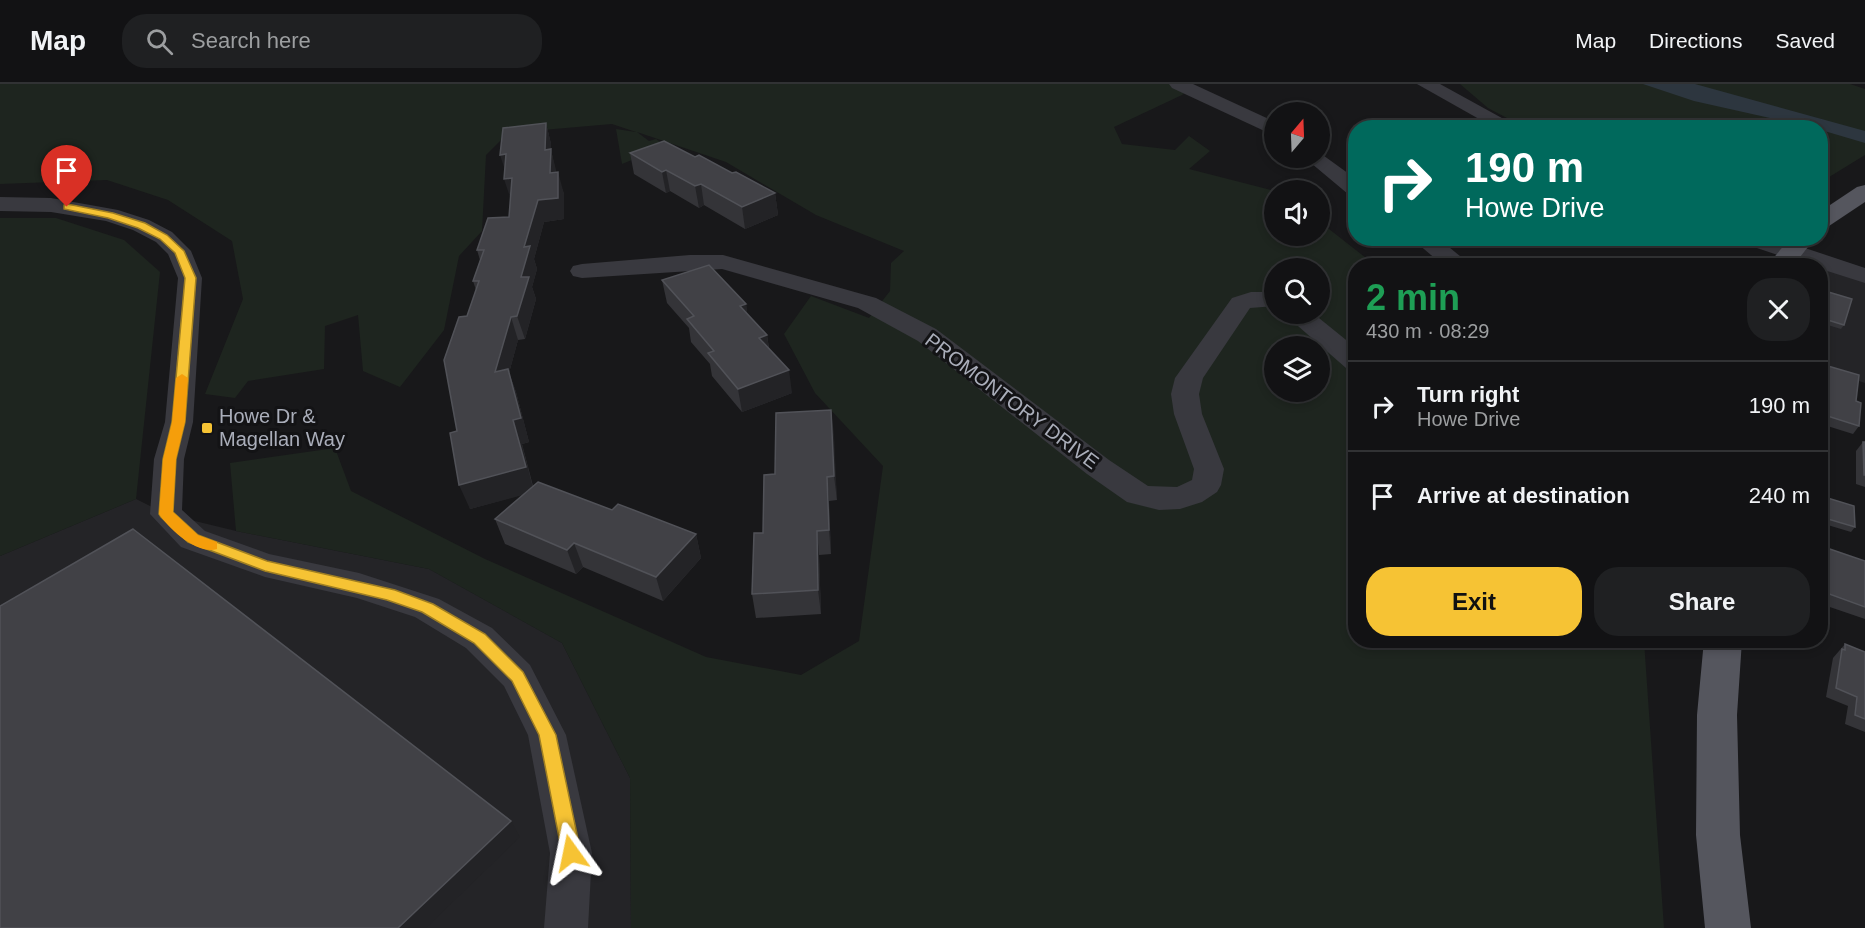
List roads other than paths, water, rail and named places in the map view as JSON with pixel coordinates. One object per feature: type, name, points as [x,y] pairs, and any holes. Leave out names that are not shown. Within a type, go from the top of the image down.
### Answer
[{"type":"main road","points":[[1828,216],[1865,192]]},
{"type":"main road","points":[[1722,648],[1717,715],[1718,836],[1728,928]]},
{"type":"street","points":[[1178,84],[1264,124]]},
{"type":"street","points":[[1426,84],[1495,120]]},
{"type":"street","points":[[1328,168],[1348,183]]},
{"type":"street","points":[[0,204],[51,205],[110,215],[156,233],[179,251],[190,278],[179,422],[169,459],[166,514],[193,539],[265,565],[359,586],[427,608],[479,638],[517,676],[547,735],[571,853],[566,928]]},
{"type":"street","points":[[1433,246],[1449,258]]},
{"type":"street","points":[[1773,246],[1810,258]]},
{"type":"street","name":"PROMONTORY DRIVE","points":[[582,271],[690,262],[723,262],[867,303],[927,335],[1098,467],[1138,494],[1160,499],[1191,494],[1206,485],[1209,469],[1188,414],[1185,394],[1189,378],[1241,303],[1251,299],[1264,298]]},
{"type":"street","points":[[1828,264],[1865,276]]},
{"type":"street","points":[[1311,324],[1348,355]]},
{"type":"place","name":"Howe Dr & Magellan Way","points":[[207,428]]}]
